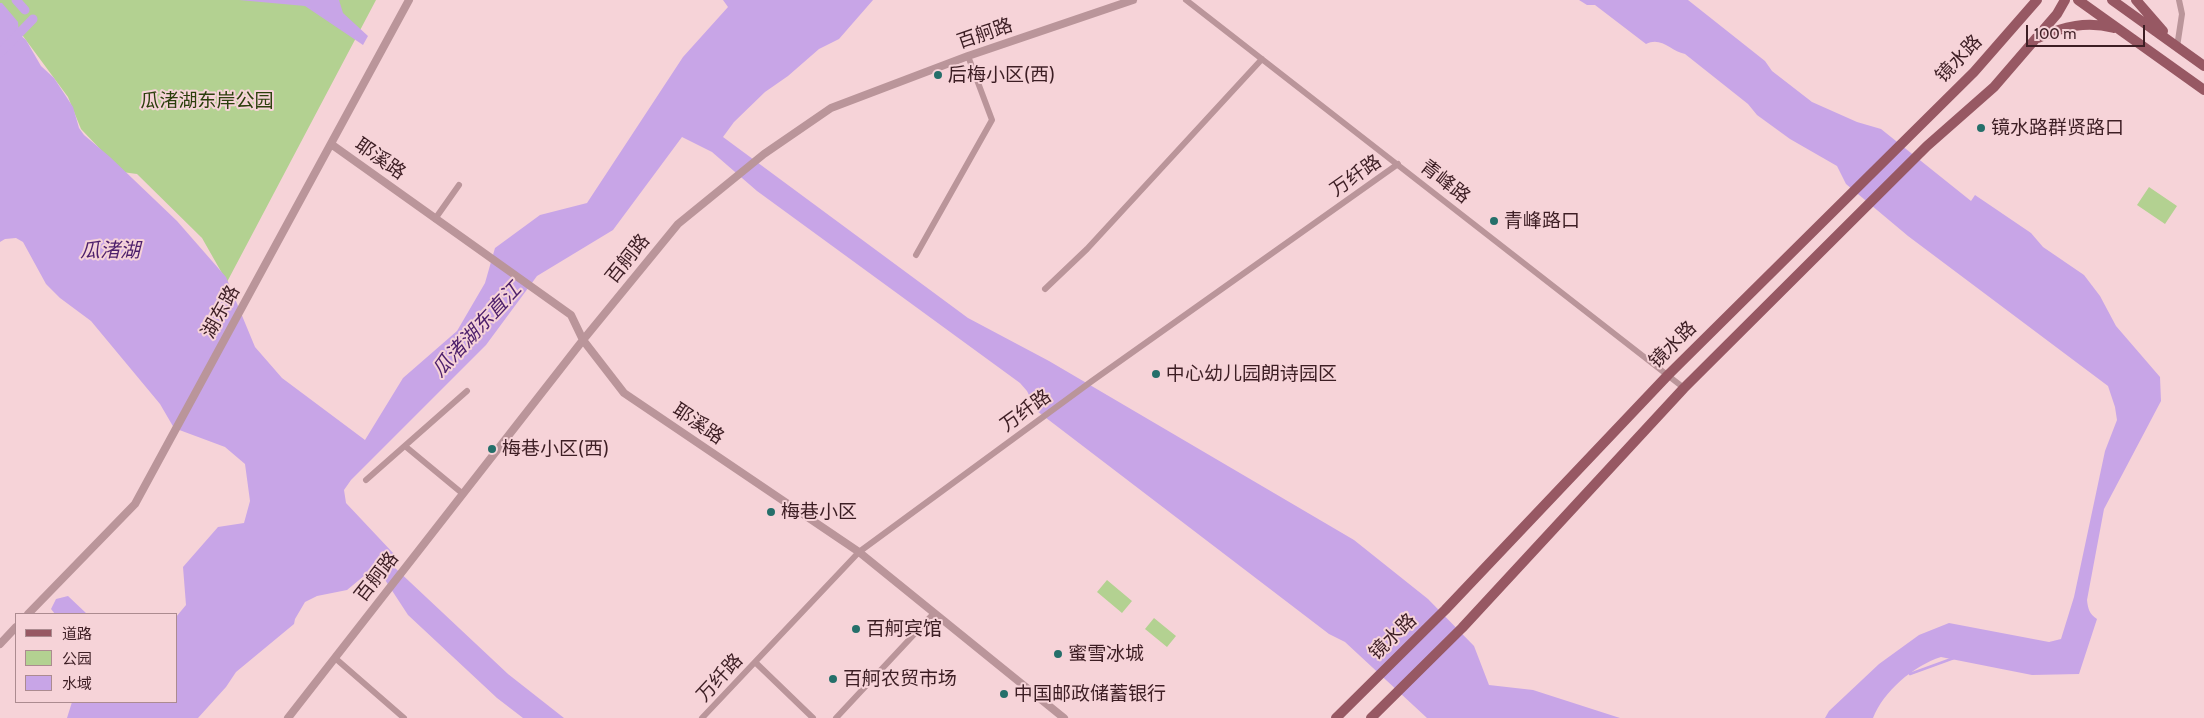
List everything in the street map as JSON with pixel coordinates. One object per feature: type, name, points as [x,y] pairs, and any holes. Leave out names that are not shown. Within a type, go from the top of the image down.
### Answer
[{"type":"main road","name":"镜水路","points":[[1336,718],[1445,610],[1668,375],[1908,135],[1974,72],[2037,0]]},
{"type":"main road","name":"镜水路","points":[[1371,718],[1462,628],[1684,388],[1866,209],[1927,146],[1994,87],[2057,14],[2065,0]]},
{"type":"main road","points":[[2078,0],[2204,90]]},
{"type":"main road","points":[[2112,0],[2204,66]]},
{"type":"main road","points":[[2136,0],[2178,47]]},
{"type":"main road","points":[[2035,39],[2077,24],[2101,25],[2118,29]]},
{"type":"street","name":"湖东路","points":[[29,613],[135,504],[409,0]]},
{"type":"street","name":"百舸路","points":[[288,718],[583,340],[678,224],[764,154],[831,108],[968,56],[1133,0]]},
{"type":"street","name":"青峰路","points":[[1186,0],[1684,388]]},
{"type":"street","points":[[2178,47],[2182,14],[2179,0]]},
{"type":"street","points":[[916,255],[992,120],[968,56]]},
{"type":"street","points":[[1045,289],[1086,250],[1251,74],[1262,59]]},
{"type":"street","name":"耶溪路","points":[[330,144],[571,315],[583,340],[624,393],[859,552],[1064,718]]},
{"type":"street","name":"万纤路","points":[[702,718],[859,552],[1092,381],[1398,164]]},
{"type":"street","points":[[436,218],[460,185]]},
{"type":"street","points":[[366,480],[466,391]]},
{"type":"street","points":[[406,446],[463,494]]},
{"type":"street","points":[[836,718],[934,613]]},
{"type":"street","points":[[0,644],[15,628]]},
{"type":"street","points":[[335,658],[404,718]]},
{"type":"street","points":[[755,662],[813,718]]},
{"type":"green space","name":"瓜渚湖东岸公园","points":[[0,0],[376,0],[227,282],[202,238],[137,174],[122,172],[81,129],[68,97],[0,5]]},
{"type":"green space","points":[[2149,187],[2177,206],[2165,224],[2137,205]]},
{"type":"green space","points":[[1107,580],[1132,601],[1122,613],[1097,592]]},
{"type":"green space","points":[[1154,618],[1176,636],[1167,647],[1145,629]]},
{"type":"water","points":[[239,0],[339,0],[343,13],[368,36],[363,45],[305,6]]},
{"type":"water","points":[[723,0],[873,0],[839,39],[819,49],[788,76],[765,92],[734,122],[723,137],[968,318],[1049,361],[1354,540],[1428,599],[1474,646],[1489,685],[1533,690],[1620,718],[1427,718],[1345,642],[1329,634],[1037,411],[1027,391],[1020,383],[757,191],[712,152],[682,137],[613,230],[537,276],[486,345],[351,480],[344,490],[346,503],[394,554],[391,557],[394,567],[508,674],[564,718],[523,718],[497,698],[408,615],[376,566],[347,590],[317,596],[305,602],[294,624],[236,672],[226,687],[198,718],[67,718],[72,703],[178,703],[178,615],[186,605],[183,567],[218,527],[244,523],[250,501],[245,464],[225,447],[174,428],[160,404],[91,321],[60,298],[46,284],[23,242],[16,238],[5,239],[0,242],[0,3],[18,22],[19,34],[26,40],[41,66],[54,78],[73,107],[79,128],[84,135],[177,221],[226,277],[255,347],[282,378],[365,440],[403,378],[457,331],[485,283],[495,248],[540,215],[587,203],[683,57],[728,7]]},
{"type":"water","points":[[1579,0],[1688,0],[1765,61],[1772,71],[1812,102],[1857,122],[1881,129],[1971,201],[1975,195],[2031,233],[2043,247],[2084,275],[2100,296],[2116,326],[2160,377],[2161,401],[2104,509],[2087,600],[2089,611],[2097,619],[2079,674],[2032,675],[1941,657],[1910,673],[1892,689],[1884,698],[1873,718],[1825,718],[1829,711],[1879,664],[1919,635],[1949,623],[2049,642],[2061,639],[2074,597],[2105,451],[2117,420],[2108,386],[1908,236],[1846,184],[1837,166],[1790,139],[1757,115],[1748,104],[1685,54],[1661,43],[1651,42],[1646,44],[1595,5],[1587,5]]},
{"type":"water","points":[[68,596],[86,613],[54,613],[51,609],[56,599]]},
{"type":"waterway","points":[[16,0],[25,10]]},
{"type":"waterway","points":[[0,53],[33,19]]},
{"type":"waterway","points":[[1910,674],[1954,658]]},
{"type":"place","name":"后梅小区(西)","points":[[938,75]]},
{"type":"place","name":"镜水路群贤路口","points":[[1981,128]]},
{"type":"place","name":"青峰路口","points":[[1494,221]]},
{"type":"place","name":"中心幼儿园朗诗园区","points":[[1156,374]]},
{"type":"place","name":"梅巷小区(西)","points":[[492,449]]},
{"type":"place","name":"梅巷小区","points":[[771,512]]},
{"type":"place","name":"百舸宾馆","points":[[856,629]]},
{"type":"place","name":"蜜雪冰城","points":[[1058,654]]},
{"type":"place","name":"百舸农贸市场","points":[[833,679]]},
{"type":"place","name":"中国邮政储蓄银行","points":[[1004,694]]},
{"type":"water label","name":"瓜渚湖","points":[[110,251]]},
{"type":"water label","name":"瓜渚湖东直江","points":[[477,330]]}]
